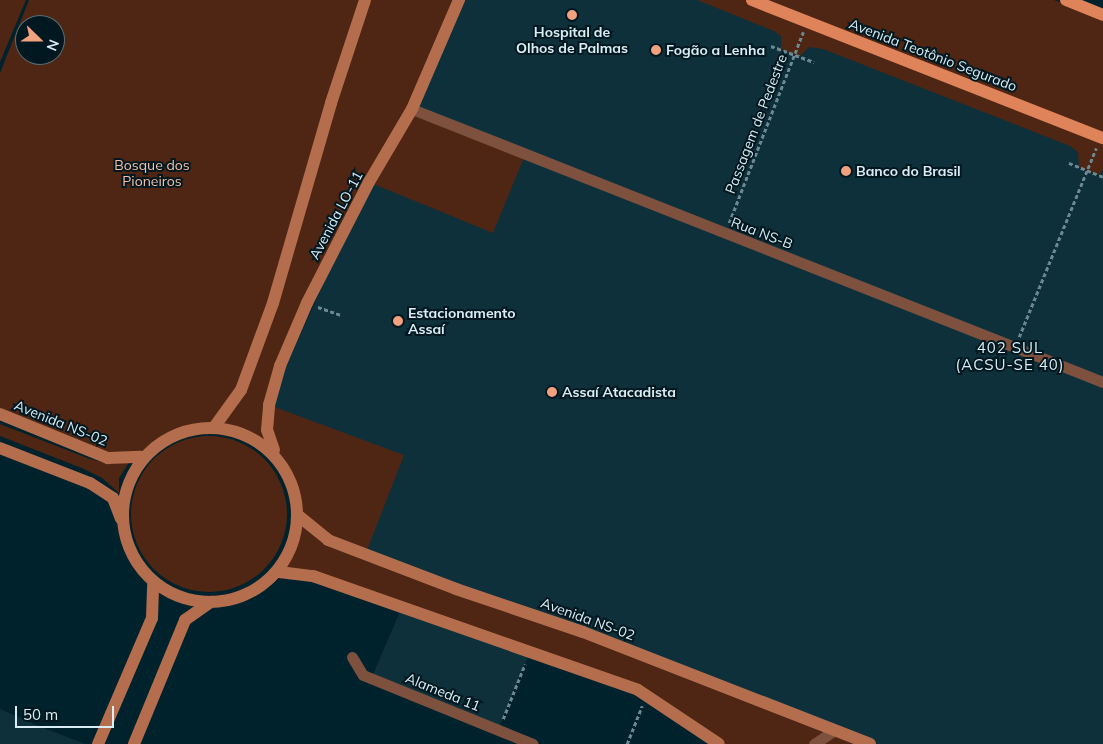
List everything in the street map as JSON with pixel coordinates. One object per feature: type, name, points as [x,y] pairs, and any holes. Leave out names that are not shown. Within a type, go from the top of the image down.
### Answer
[{"type":"main road","name":"Avenida Teotônio Segurado","points":[[752,0],[1101,138]]},
{"type":"main road","points":[[1066,0],[1103,15]]},
{"type":"street","name":"Avenida LO-11","points":[[215,426],[241,390],[273,303],[325,121],[365,0]]},
{"type":"street","name":"Avenida LO-11","points":[[274,450],[266,430],[269,405],[280,366],[307,303],[369,182],[412,109],[459,0]]},
{"type":"street","name":"Rua NS-B","points":[[412,109],[724,234],[1103,382]]},
{"type":"street","name":"Avenida NS-02","points":[[0,414],[108,458],[141,457]]},
{"type":"street","points":[[122,519],[126,494],[141,457],[183,431],[215,426],[241,433],[274,450],[291,480],[300,517],[279,572]]},
{"type":"street","points":[[0,448],[90,483],[113,498],[122,519],[132,558],[153,585],[182,599],[211,602],[235,598],[279,572],[313,576],[647,695],[719,744]]},
{"type":"street","name":"Avenida NS-02","points":[[300,517],[328,540],[456,589],[583,632],[870,744]]},
{"type":"street","points":[[98,744],[152,618],[153,585]]},
{"type":"street","points":[[134,744],[185,620],[211,602]]},
{"type":"street","name":"Alameda 11","points":[[352,657],[363,676],[533,744]]},
{"type":"street","points":[[814,744],[835,730]]},
{"type":"path","name":"Passagem de Pedestre","points":[[724,234],[807,21]]},
{"type":"path","points":[[772,46],[814,62]]},
{"type":"path","points":[[1016,347],[1101,138]]},
{"type":"path","points":[[1068,163],[1103,177]]},
{"type":"path","points":[[316,306],[340,315]]},
{"type":"path","points":[[498,730],[530,653]]},
{"type":"path","points":[[627,744],[647,695]]},
{"type":"shaded area","points":[[459,0],[752,0],[1103,139],[1103,744],[870,744],[366,553],[300,517],[291,480],[274,450],[269,405],[369,182]]},
{"type":"shaded area","points":[[402,607],[532,647],[498,730],[371,679]]},
{"type":"shaded area","points":[[0,709],[41,727],[85,744],[0,744]]},
{"type":"green space","points":[[0,0],[26,0],[20,15],[15,15],[15,26],[0,62]]},
{"type":"green space","name":"Bosque dos Pioneiros","points":[[29,0],[459,0],[412,109],[525,155],[493,233],[371,183],[307,303],[269,405],[404,455],[366,553],[870,744],[719,744],[638,690],[362,593],[279,572],[300,517],[291,480],[274,450],[241,433],[215,426],[183,431],[141,457],[108,458],[0,415],[0,73],[15,35],[15,65],[65,65],[65,15],[23,15]]},
{"type":"green space","points":[[697,0],[1054,0],[1103,17],[1103,169],[1099,175],[1079,167],[1078,152],[1070,146],[823,49],[809,47],[799,57],[781,49],[781,36],[774,31]]},
{"type":"green space","points":[[0,424],[90,459],[110,464],[130,461],[119,478],[119,493],[102,478],[84,469],[0,436]]},
{"type":"green space","points":[[209,436],[239,442],[252,449],[264,459],[274,471],[281,484],[287,514],[281,544],[274,557],[264,569],[252,579],[239,586],[209,592],[179,586],[166,579],[154,569],[144,557],[137,544],[131,514],[137,484],[144,471],[154,459],[166,449],[179,442]]},
{"type":"place","name":"Hospital de Olhos de Palmas","points":[[572,15]]},
{"type":"place","name":"Fogão a Lenha","points":[[656,50]]},
{"type":"place","name":"Banco do Brasil","points":[[846,171]]},
{"type":"place","name":"Estacionamento Assaí","points":[[398,321]]},
{"type":"place","name":"Assaí Atacadista","points":[[552,392]]},
{"type":"district","name":"402 SUL (ACSU-SE 40)","points":[[1010,356]]}]
